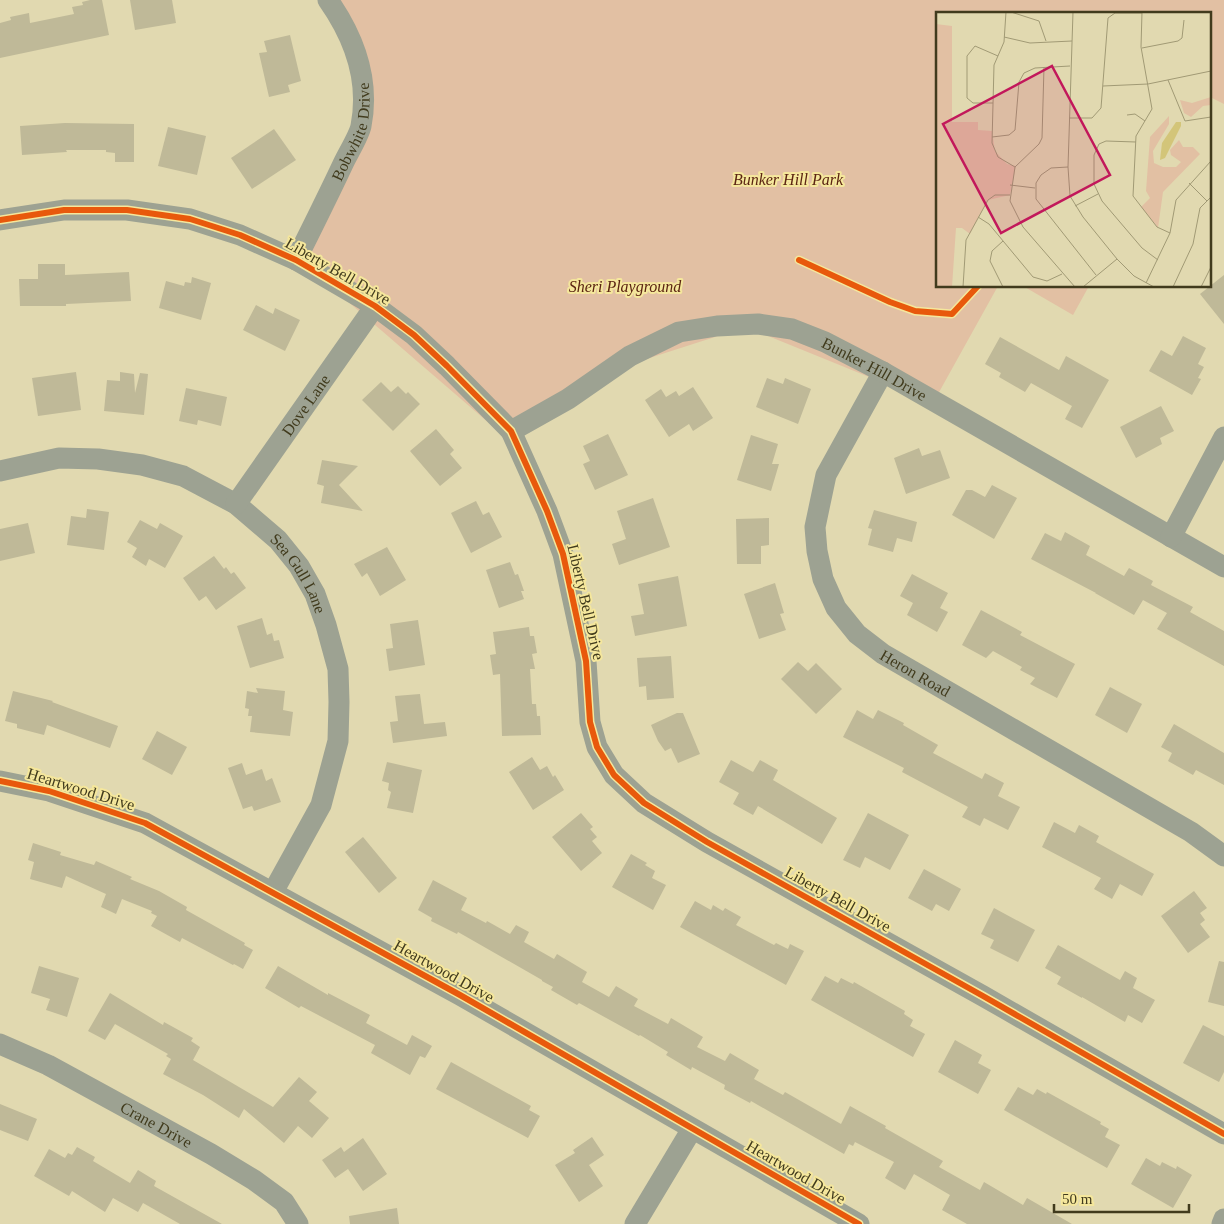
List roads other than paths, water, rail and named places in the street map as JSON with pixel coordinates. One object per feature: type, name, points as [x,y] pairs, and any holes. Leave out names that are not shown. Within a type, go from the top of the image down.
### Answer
[{"type":"street","name":"Bobwhite Drive","points":[[296,260],[361,128],[365,93],[362,74],[352,44],[339,16],[328,0]]},
{"type":"street","name":"Liberty Bell Drive","points":[[0,220],[64,210],[127,210],[190,219],[240,235],[296,260],[375,306],[414,335],[511,431],[547,511],[563,554],[586,661],[590,722],[597,747],[614,775],[644,804],[707,842],[983,996],[1224,1134]]},
{"type":"street","name":"Dove Lane","points":[[236,504],[375,306]]},
{"type":"street","name":"Bunker Hill Drive","points":[[511,431],[568,399],[630,356],[679,332],[717,326],[758,324],[792,329],[825,342],[883,372],[1224,567]]},
{"type":"street","name":"Heron Road","points":[[883,372],[826,475],[815,527],[817,551],[824,579],[836,608],[856,634],[883,654],[1191,832],[1224,856]]},
{"type":"street","points":[[1171,537],[1224,437]]},
{"type":"street","name":"Sea Gull Lane","points":[[0,471],[59,458],[98,459],[142,465],[183,476],[236,504],[278,540],[299,566],[315,594],[326,625],[338,670],[340,702],[338,740],[321,805],[273,892]]},
{"type":"street","name":"Heartwood Drive","points":[[0,781],[49,791],[145,822],[460,995],[858,1224]]},
{"type":"street","name":"Crane Drive","points":[[0,1044],[48,1065],[211,1154],[254,1180],[284,1202],[298,1224]]},
{"type":"street","points":[[635,1224],[692,1129]]},
{"type":"street","points":[[1222,1224],[1224,1219]]},
{"type":"park label","name":"Bunker Hill Park","points":[[788,179]]},
{"type":"park label","name":"Sheri Playground","points":[[625,286]]}]
